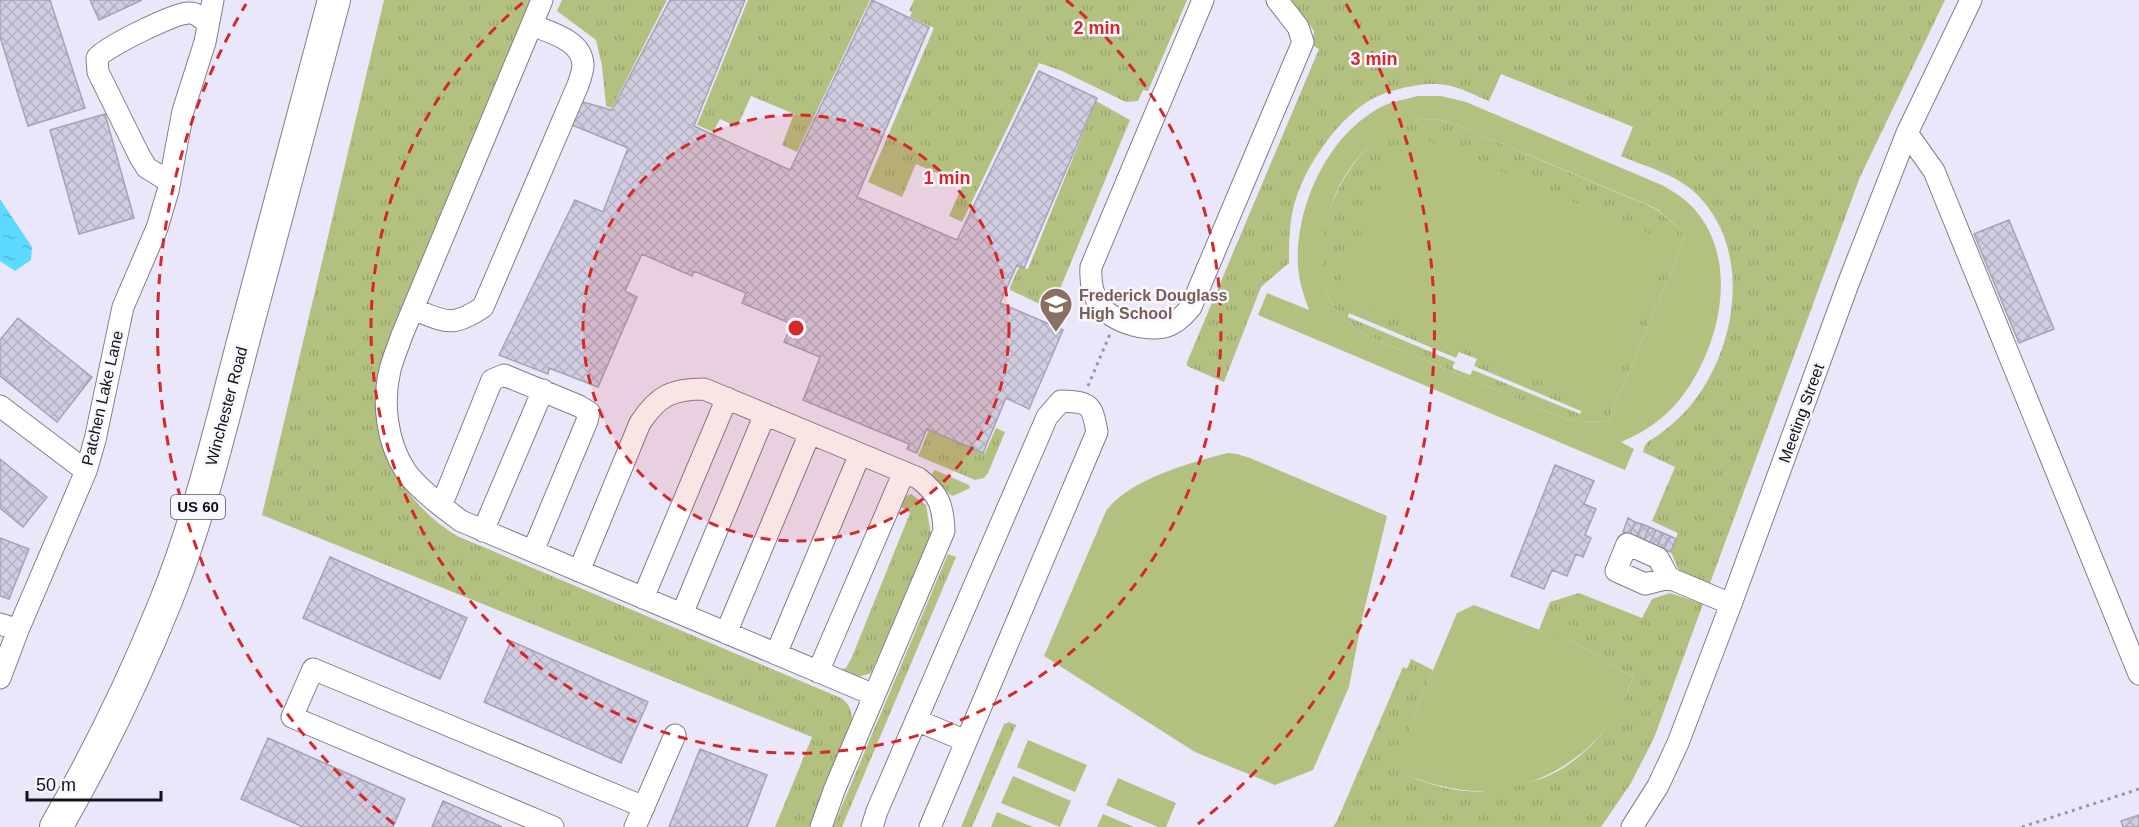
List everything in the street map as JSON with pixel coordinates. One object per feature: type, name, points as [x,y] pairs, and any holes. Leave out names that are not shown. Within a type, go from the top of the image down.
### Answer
[{"type":"highway","name":"Winchester Road","points":[[56,827],[94,761],[116,716],[165,603],[180,562],[216,445],[334,0]]},
{"type":"street","name":"Patchen Lake Lane","points":[[0,678],[9,627],[86,471],[95,440],[123,307],[157,228],[170,182],[183,111],[205,42],[213,0]]},
{"type":"street","points":[[542,0],[413,309],[390,371],[386,407],[391,438],[405,471],[441,506],[460,520],[483,531],[874,695]]},
{"type":"street","points":[[1203,0],[1091,267],[1090,280],[1094,297],[1104,311],[1116,319],[1139,327],[1160,328],[1180,319],[1191,307],[1303,42],[1298,27],[1277,0]]},
{"type":"street","name":"Meeting Street","points":[[1632,827],[1658,786],[1678,743],[1848,284],[1907,133],[1971,0]]},
{"type":"street","points":[[170,182],[147,168],[140,157],[98,72],[97,58],[101,52],[112,46],[188,12],[196,13],[208,24]]},
{"type":"street","points":[[413,309],[442,321],[464,320],[483,306],[578,85],[583,66],[580,52],[569,41],[532,26]]},
{"type":"street","points":[[1907,133],[1934,171],[2139,674]]},
{"type":"street","points":[[441,506],[492,380],[504,375],[579,406],[589,412],[533,551]]},
{"type":"street","points":[[579,571],[636,432],[652,405],[670,393],[688,389],[704,389],[918,478],[934,490],[943,511],[944,531],[835,788],[821,827]]},
{"type":"street","points":[[483,531],[543,390]]},
{"type":"street","points":[[643,598],[727,398]]},
{"type":"street","points":[[872,827],[1047,417],[1061,401],[1082,402],[1093,412],[1097,432],[930,827]]},
{"type":"street","points":[[0,406],[86,471]]},
{"type":"street","points":[[682,614],[765,414]]},
{"type":"street","points":[[726,633],[810,433]]},
{"type":"street","points":[[777,654],[860,454]]},
{"type":"street","points":[[818,672],[904,472]]},
{"type":"street","points":[[1669,578],[1731,604]]},
{"type":"street","points":[[553,827],[292,717],[313,669],[644,807]]},
{"type":"street","points":[[916,720],[966,741]]},
{"type":"street","points":[[635,827],[675,735]]},
{"type":"path","points":[[1082,402],[1116,319]]},
{"type":"path","points":[[2022,827],[2139,789]]},
{"type":"green space","points":[[384,0],[533,0],[389,342],[392,467],[420,506],[457,536],[841,698],[850,708],[852,721],[809,827],[775,827],[812,737],[262,515]]},
{"type":"green space","points":[[562,0],[667,0],[612,108],[606,106],[602,66],[596,40],[557,11]]},
{"type":"green space","points":[[748,0],[870,0],[797,152],[782,145],[794,114],[751,96],[737,127],[720,119],[713,132],[697,125]]},
{"type":"green space","points":[[914,0],[1187,0],[1148,91],[1143,90],[1138,101],[1126,102],[1062,71],[1039,63],[962,222],[949,216],[963,184],[916,164],[902,197],[868,182],[934,28],[910,17],[912,12],[909,11]]},
{"type":"green space","points":[[1291,0],[1945,0],[1860,177],[1709,586],[1679,571],[1671,552],[1678,533],[1652,521],[1675,467],[1643,452],[1648,442],[1687,410],[1709,377],[1721,351],[1729,322],[1733,293],[1731,264],[1724,236],[1711,211],[1691,189],[1666,174],[1621,156],[1633,127],[1631,126],[1501,74],[1489,101],[1457,88],[1427,84],[1384,94],[1367,102],[1331,135],[1304,179],[1293,209],[1289,263],[1261,287],[1224,382],[1187,366],[1319,49],[1312,45],[1314,31]]},
{"type":"green space","points":[[1418,96],[1441,96],[1466,102],[1664,186],[1696,211],[1709,231],[1717,253],[1721,276],[1716,324],[1709,347],[1700,368],[1675,405],[1650,427],[1621,442],[1634,449],[1625,470],[1258,315],[1267,293],[1309,310],[1299,278],[1299,243],[1302,220],[1319,174],[1331,153],[1363,118],[1387,104]],"holes":[[[1425,119],[1455,124],[1657,209],[1679,228],[1685,238],[1608,421],[1578,422],[1565,419],[1363,334],[1345,320],[1331,302],[1323,272],[1323,253],[1330,208],[1339,187],[1365,150],[1383,136],[1403,125]]]},
{"type":"green space","points":[[1096,101],[1130,120],[1055,301],[1044,306],[1010,290],[1010,287],[1019,267],[1028,269]]},
{"type":"green space","points":[[1425,119],[1455,124],[1656,209],[1679,228],[1685,238],[1608,421],[1578,422],[1565,419],[1363,334],[1345,320],[1334,307],[1323,280],[1321,256],[1324,231],[1331,207],[1342,183],[1355,162],[1372,144],[1394,128]],"holes":[[[1349,313],[1456,358],[1459,352],[1477,359],[1474,366],[1581,411],[1580,414],[1473,370],[1470,375],[1452,368],[1455,362],[1348,317]]]},
{"type":"green space","points":[[1405,131],[1673,244],[1604,408],[1335,294]]},
{"type":"green space","points":[[996,428],[1005,432],[984,478],[975,480],[918,456],[929,430],[985,453]]},
{"type":"green space","points":[[1228,453],[1250,458],[1387,516],[1362,619],[1349,687],[1313,770],[1275,785],[1195,752],[1044,656],[1106,511],[1129,490],[1145,481],[1196,461]]},
{"type":"green space","points":[[935,470],[969,485],[970,488],[953,496],[949,494],[932,474]]},
{"type":"green space","points":[[911,494],[926,505],[931,535],[871,673],[853,679],[835,670],[846,668],[852,657],[910,513],[897,504],[900,498]]},
{"type":"green space","points":[[948,554],[956,557],[842,827],[833,827]]},
{"type":"green space","points":[[1579,593],[1642,618],[1652,599],[1670,593],[1703,604],[1654,738],[1631,783],[1601,827],[1333,827],[1403,667],[1407,669],[1411,659],[1433,670],[1414,715],[1400,773],[1452,789],[1491,790],[1543,778],[1559,771],[1587,750],[1610,723],[1633,677],[1577,644],[1539,630],[1550,602]]},
{"type":"green space","points":[[1474,605],[1577,644],[1633,677],[1622,704],[1609,724],[1580,754],[1545,776],[1505,789],[1463,790],[1399,773],[1414,715],[1457,613]]},
{"type":"green space","points":[[1009,722],[1016,725],[972,827],[961,827],[1004,724]]},
{"type":"green space","points":[[1028,740],[1087,765],[1075,792],[1017,767]]},
{"type":"green space","points":[[1013,776],[1071,801],[1060,827],[1001,803]]},
{"type":"green space","points":[[1118,778],[1176,803],[1166,827],[1158,827],[1106,805]]},
{"type":"green space","points":[[997,812],[1033,827],[991,827]]},
{"type":"green space","points":[[1103,814],[1134,827],[1097,827]]},
{"type":"water","points":[[0,199],[32,247],[31,260],[15,271],[0,261]]},
{"type":"building","points":[[0,0],[50,0],[85,108],[28,126],[0,37]]},
{"type":"building","points":[[90,0],[142,0],[99,20]]},
{"type":"building","name":"Frederick Douglass High School","points":[[670,0],[745,0],[694,126],[790,170],[872,0],[929,27],[857,197],[957,240],[1039,71],[1097,98],[1024,268],[1017,265],[1000,303],[1063,330],[1029,409],[1006,398],[983,453],[927,429],[917,453],[907,449],[909,444],[803,400],[820,357],[784,342],[792,324],[742,303],[746,293],[694,271],[692,276],[642,254],[625,291],[637,297],[598,387],[549,368],[548,374],[499,355],[575,200],[603,212],[628,148],[565,122],[575,100],[612,110]]},
{"type":"building","points":[[105,114],[134,218],[79,234],[50,130]]},
{"type":"building","points":[[2009,220],[2054,329],[2019,343],[1974,234]]},
{"type":"building","points":[[18,318],[92,377],[57,422],[0,376],[0,340]]},
{"type":"building","points":[[0,459],[47,497],[23,527],[0,508]]},
{"type":"building","points":[[1555,465],[1594,481],[1584,504],[1596,509],[1585,535],[1591,538],[1583,557],[1576,554],[1567,576],[1552,570],[1544,589],[1511,576]]},
{"type":"building","points":[[1628,518],[1635,522],[1630,534],[1623,532]]},
{"type":"building","points":[[1635,522],[1642,524],[1637,537],[1630,534]]},
{"type":"building","points":[[1642,524],[1649,527],[1644,540],[1637,537]]},
{"type":"building","points":[[1649,527],[1656,530],[1650,543],[1644,540]]},
{"type":"building","points":[[1656,530],[1663,533],[1657,546],[1650,543]]},
{"type":"building","points":[[1663,533],[1670,536],[1664,549],[1657,546]]},
{"type":"building","points":[[1670,536],[1676,539],[1671,552],[1664,549]]},
{"type":"building","points":[[0,538],[29,549],[9,599],[0,596]]},
{"type":"building","points":[[330,557],[467,618],[440,679],[303,618]]},
{"type":"building","points":[[511,641],[648,702],[621,763],[484,702]]},
{"type":"building","points":[[268,738],[405,799],[393,827],[303,827],[241,799]]},
{"type":"building","points":[[700,749],[767,775],[747,827],[669,827]]},
{"type":"building","points":[[443,801],[502,827],[432,827]]},
{"type":"building","points":[[2139,815],[2139,827],[2123,827],[2121,821]]},
{"type":"place","name":"Frederick Douglass High School","points":[[1056,333]]}]
